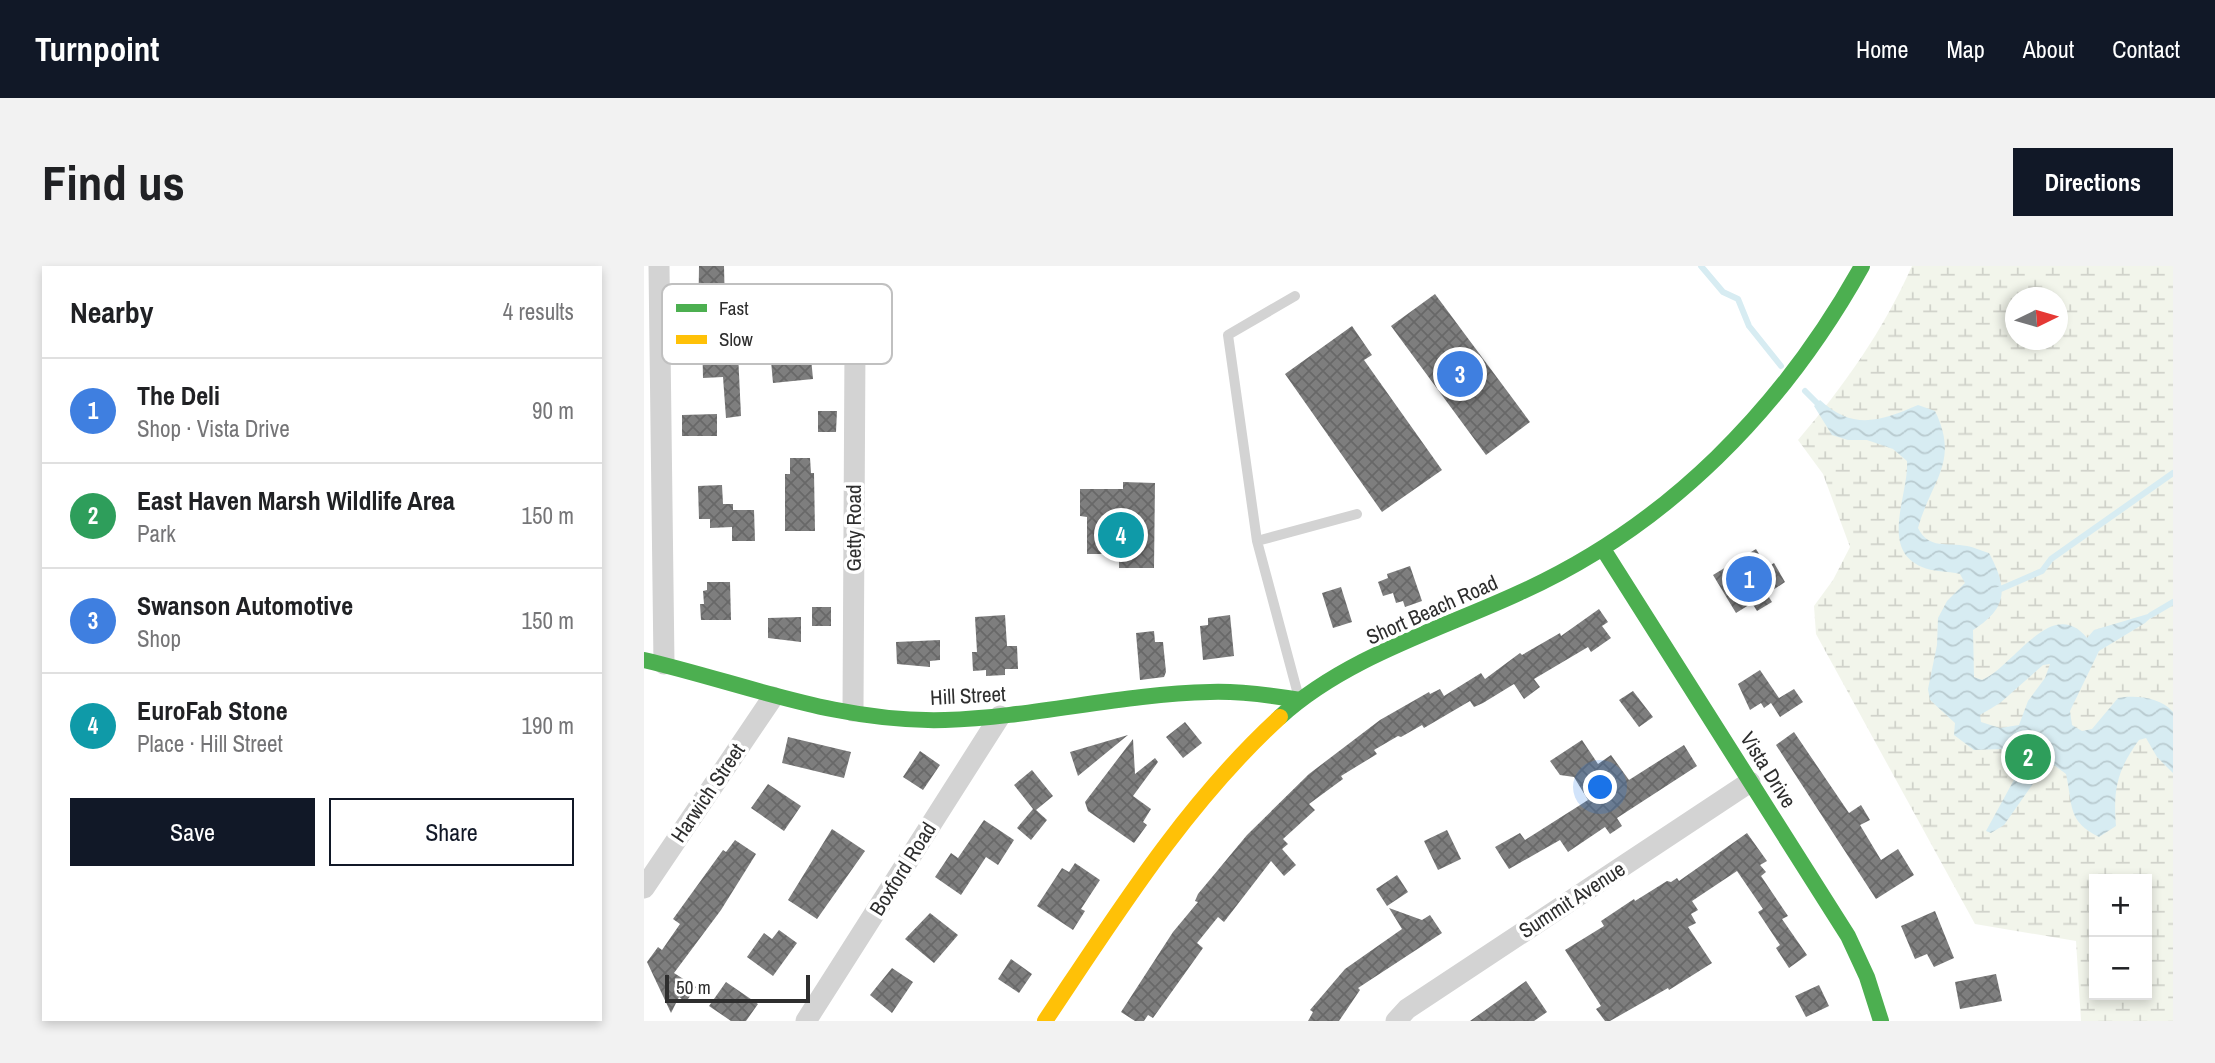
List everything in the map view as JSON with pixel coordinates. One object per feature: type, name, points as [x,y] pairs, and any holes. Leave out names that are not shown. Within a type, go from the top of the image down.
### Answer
[{"type":"street","points":[[654,662],[659,266]]},
{"type":"street","name":"Short Beach Road","points":[[1045,1021],[1138,884],[1209,791],[1300,700],[1350,670],[1549,580],[1603,549],[1685,488],[1768,409],[1819,342],[1862,266]]},
{"type":"street","name":"Getty Road","points":[[853,711],[855,364]]},
{"type":"street","name":"Vista Drive","points":[[1603,549],[1848,936],[1867,977],[1881,1021]]},
{"type":"street","name":"Hill Street","points":[[654,662],[773,697],[905,720],[1000,716],[1186,693],[1245,692],[1300,700]]},
{"type":"street","name":"Harwich Street","points":[[646,881],[773,697]]},
{"type":"street","name":"Boxford Road","points":[[806,1021],[1000,716]]},
{"type":"street","name":"Summit Avenue","points":[[1396,1021],[1407,1009],[1750,782]]},
{"type":"lane","points":[[1295,296],[1228,335],[1257,541],[1300,700]]},
{"type":"lane","points":[[1257,541],[1357,514]]},
{"type":"green space","points":[[1912,266],[2173,266],[2173,1021],[2081,1021],[2076,941],[1975,924],[1816,634],[1814,606],[1833,580],[1850,547],[1823,474],[1798,440],[1861,357]]},
{"type":"water","points":[[1820,400],[1844,416],[1868,420],[1879,419],[1918,405],[1935,411],[1945,444],[1944,458],[1918,528],[1927,540],[1989,553],[2002,587],[1993,614],[1973,630],[1974,677],[1982,680],[2033,638],[2060,624],[2074,627],[2087,638],[2094,630],[2158,611],[2145,623],[2099,651],[2070,711],[2072,725],[2082,731],[2092,729],[2118,698],[2147,698],[2161,703],[2173,712],[2173,773],[2157,757],[2146,738],[2139,740],[2118,781],[2116,826],[2099,837],[2081,825],[2073,812],[2066,774],[2054,765],[2046,765],[2004,825],[1991,833],[1986,831],[2015,778],[2034,757],[2030,748],[1974,750],[1954,735],[1955,723],[1930,700],[1928,689],[1937,645],[1938,618],[1947,601],[1965,583],[1960,574],[1922,567],[1909,559],[1902,548],[1899,520],[1907,461],[1893,449],[1867,440],[1848,440],[1832,435],[1814,406]],"holes":[[[2050,664],[2045,678],[2028,701],[2019,725],[2000,728],[1981,722],[1980,715],[2000,703],[2043,665]]]},
{"type":"building","points":[[699,266],[724,266],[724,284],[699,284]]},
{"type":"building","points":[[1435,294],[1530,422],[1486,455],[1391,326]]},
{"type":"building","points":[[1352,326],[1372,355],[1364,360],[1442,470],[1382,512],[1285,374]]},
{"type":"building","points":[[703,364],[739,364],[741,416],[726,418],[723,377],[703,378]]},
{"type":"building","points":[[771,364],[812,364],[813,379],[773,383]]},
{"type":"building","points":[[818,411],[837,411],[836,432],[818,432]]},
{"type":"building","points":[[717,414],[717,436],[682,436],[682,415]]},
{"type":"building","points":[[790,458],[810,458],[811,473],[814,473],[815,531],[785,531],[785,474],[790,474]]},
{"type":"building","points":[[1123,482],[1155,483],[1154,568],[1119,568],[1119,554],[1087,554],[1087,517],[1080,516],[1080,489],[1123,489]]},
{"type":"building","points":[[722,485],[723,504],[733,504],[733,510],[754,510],[755,541],[732,541],[732,527],[710,528],[710,519],[699,519],[698,486]]},
{"type":"building","points":[[1756,549],[1767,567],[1774,563],[1785,582],[1767,594],[1772,602],[1757,611],[1752,603],[1736,613],[1713,575]]},
{"type":"building","points":[[1410,566],[1422,601],[1405,607],[1403,601],[1396,603],[1393,593],[1383,596],[1378,582],[1388,578],[1387,574]]},
{"type":"building","points":[[707,582],[730,582],[731,620],[701,620],[700,604],[704,604],[703,591],[707,590]]},
{"type":"building","points":[[1341,587],[1352,622],[1333,628],[1322,593]]},
{"type":"building","points":[[812,607],[831,607],[831,626],[812,626]]},
{"type":"building","points":[[1599,609],[1608,622],[1602,626],[1611,638],[1591,652],[1588,647],[1534,679],[1540,687],[1524,699],[1514,684],[1474,707],[1470,701],[1424,728],[1422,725],[1401,737],[1398,736],[1374,750],[1377,754],[1341,776],[1343,779],[1309,804],[1315,810],[1283,839],[1288,844],[1282,849],[1296,865],[1284,876],[1271,861],[1224,922],[1218,917],[1197,943],[1203,948],[1153,1018],[1148,1015],[1144,1021],[1135,1021],[1121,1012],[1173,932],[1198,902],[1195,901],[1198,894],[1247,835],[1309,774],[1380,720],[1429,692],[1430,694],[1440,689],[1444,696],[1481,673],[1485,679],[1520,653],[1522,655],[1560,633],[1561,636]]},
{"type":"building","points":[[1005,615],[1007,646],[1017,646],[1018,669],[1005,669],[1005,675],[986,676],[986,670],[973,671],[972,652],[977,652],[975,617]]},
{"type":"building","points":[[1230,615],[1234,656],[1203,660],[1200,626],[1208,625],[1208,618]]},
{"type":"building","points":[[801,617],[801,642],[768,638],[768,618]]},
{"type":"building","points":[[1154,631],[1155,642],[1163,642],[1166,672],[1164,677],[1140,680],[1136,633]]},
{"type":"building","points":[[940,640],[940,660],[930,661],[930,667],[897,664],[896,642]]},
{"type":"building","points":[[1760,670],[1779,698],[1794,689],[1803,702],[1780,717],[1771,703],[1764,708],[1761,703],[1750,710],[1738,684]]},
{"type":"building","points":[[1633,691],[1653,717],[1639,727],[1619,700]]},
{"type":"building","points":[[1185,722],[1202,743],[1183,758],[1166,737]]},
{"type":"building","points":[[1794,732],[1849,813],[1861,805],[1870,820],[1860,825],[1881,860],[1898,849],[1914,875],[1876,899],[1776,745]]},
{"type":"building","points":[[1128,735],[1078,776],[1070,752]]},
{"type":"building","points":[[788,737],[851,752],[844,778],[782,763]]},
{"type":"building","points":[[1133,739],[1135,774],[1155,758],[1158,762],[1133,796],[1151,809],[1143,822],[1147,825],[1134,843],[1088,811],[1085,802]]},
{"type":"building","points":[[1582,740],[1598,764],[1611,755],[1629,780],[1684,745],[1697,766],[1617,818],[1622,826],[1610,834],[1605,827],[1568,852],[1560,840],[1509,869],[1495,847],[1520,833],[1525,840],[1588,800],[1574,777],[1560,775],[1550,761]]},
{"type":"building","points":[[920,751],[940,765],[923,790],[903,777]]},
{"type":"building","points":[[1032,770],[1053,796],[1036,810],[1047,820],[1031,840],[1017,828],[1033,809],[1014,785]]},
{"type":"building","points":[[768,784],[801,806],[784,831],[751,808]]},
{"type":"building","points":[[984,820],[1014,840],[998,865],[986,857],[961,895],[935,877],[951,853],[958,858]]},
{"type":"building","points":[[832,829],[865,851],[817,919],[788,900]]},
{"type":"building","points":[[1447,830],[1461,859],[1438,870],[1424,841]]},
{"type":"building","points":[[1747,833],[1767,861],[1760,865],[1766,872],[1761,876],[1788,916],[1782,919],[1807,955],[1789,968],[1776,948],[1780,945],[1758,912],[1763,909],[1737,871],[1692,901],[1698,910],[1691,914],[1696,923],[1688,927],[1712,963],[1669,990],[1668,988],[1610,1021],[1605,1021],[1596,1009],[1601,1006],[1565,950],[1604,926],[1601,921],[1634,899],[1635,901],[1667,881],[1671,882],[1677,878],[1679,881]]},
{"type":"building","points":[[735,840],[756,854],[721,910],[674,973],[696,987],[686,1002],[679,997],[671,1013],[647,962],[658,947],[662,950],[680,924],[673,919],[723,850],[726,852]]},
{"type":"building","points":[[1075,863],[1100,880],[1081,909],[1085,911],[1073,930],[1037,906],[1062,868],[1069,872]]},
{"type":"building","points":[[1397,875],[1408,892],[1387,906],[1376,889]]},
{"type":"building","points":[[1389,908],[1422,920],[1430,915],[1442,933],[1358,988],[1360,990],[1339,1021],[1308,1021],[1313,1012],[1310,1010],[1345,969],[1402,929]]},
{"type":"building","points":[[1935,911],[1954,958],[1934,967],[1927,954],[1915,959],[1901,926]]},
{"type":"building","points":[[930,913],[958,935],[934,963],[905,939]]},
{"type":"building","points":[[779,930],[797,943],[773,976],[747,957],[764,933],[772,939]]},
{"type":"building","points":[[1011,959],[1032,974],[1019,993],[998,979]]},
{"type":"building","points":[[892,968],[913,982],[892,1013],[870,995]]},
{"type":"building","points":[[1996,974],[2002,1001],[1960,1009],[1955,982]]},
{"type":"building","points":[[1526,981],[1547,1012],[1534,1021],[1470,1021]]},
{"type":"building","points":[[726,982],[758,1004],[746,1021],[731,1021],[709,1006]]},
{"type":"building","points":[[1819,985],[1829,1006],[1806,1017],[1795,996]]},
{"type":"waterway","points":[[1701,266],[1723,292],[1738,299],[1749,326],[1781,366]]},
{"type":"waterway","points":[[1805,391],[1822,408]]},
{"type":"waterway","points":[[1996,591],[2042,571],[2051,559],[2173,473]]},
{"type":"waterway","points":[[2151,615],[2173,602]]},
{"type":"traffic: fast","points":[[1280,717],[1306,696],[1364,661],[1519,593],[1573,566],[1624,534],[1672,498],[1717,458],[1796,368],[1831,318],[1862,266]]},
{"type":"traffic: fast","points":[[1603,549],[1848,936],[1867,977],[1881,1021]]},
{"type":"traffic: fast","points":[[644,660],[830,709],[906,719],[978,718],[1144,697],[1210,692],[1300,700]]},
{"type":"traffic: slow","points":[[1045,1021],[1126,901],[1183,823],[1213,786],[1280,717]]},
{"type":"place","name":"Swanson Automotive","points":[[1460,374]]},
{"type":"place","name":"EuroFab Stone","points":[[1121,535]]},
{"type":"place","name":"The Deli","points":[[1749,579]]},
{"type":"place","name":"East Haven Marsh Wildlife Area","points":[[2028,757]]}]
